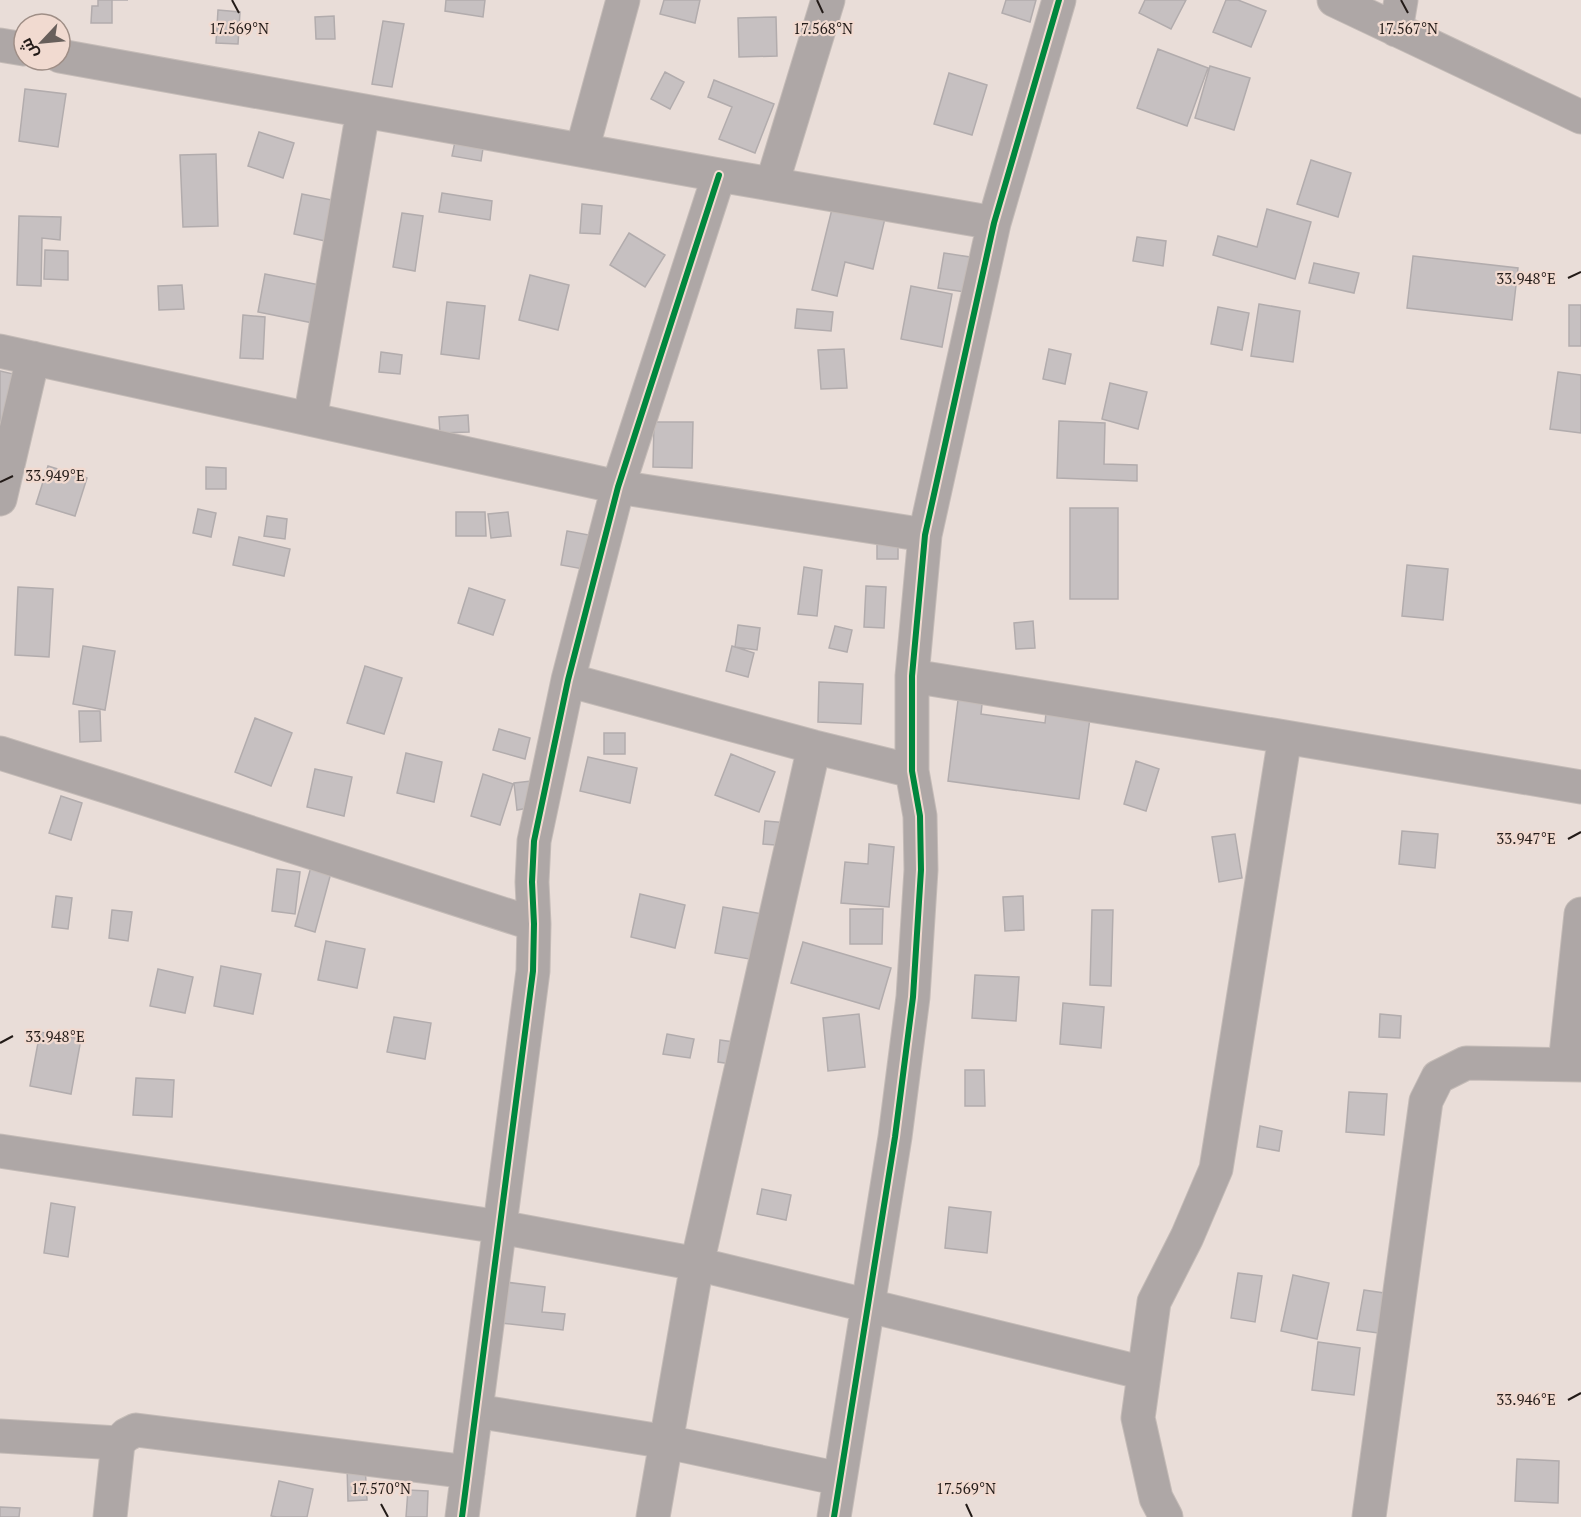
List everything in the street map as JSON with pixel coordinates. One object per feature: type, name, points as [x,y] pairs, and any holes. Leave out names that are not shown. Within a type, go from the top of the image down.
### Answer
[{"type":"street","points":[[582,150],[622,0]]},
{"type":"street","points":[[772,184],[828,0]]},
{"type":"street","points":[[834,1517],[896,1137],[913,997],[921,870],[920,816],[912,771],[912,676],[925,535],[994,223],[1059,0]]},
{"type":"street","points":[[1334,0],[1398,15],[1581,117]]},
{"type":"street","points":[[72,58],[994,223]]},
{"type":"street","points":[[310,419],[363,111]]},
{"type":"street","points":[[462,1517],[533,971],[534,841],[568,680],[618,487],[719,175]]},
{"type":"street","points":[[0,351],[618,487],[925,535]]},
{"type":"street","points":[[0,499],[33,358]]},
{"type":"street","points":[[912,676],[1581,787]]},
{"type":"street","points":[[568,680],[814,747],[912,771]]},
{"type":"street","points":[[1166,1517],[1156,1498],[1138,1418],[1154,1302],[1187,1237],[1216,1169],[1286,737]]},
{"type":"street","points":[[653,1517],[698,1264],[814,747]]},
{"type":"street","points":[[0,753],[534,924]]},
{"type":"street","points":[[1369,1517],[1426,1101],[1438,1077],[1466,1063],[1573,1065],[1581,914]]},
{"type":"street","points":[[0,1151],[500,1227],[698,1264],[1144,1373]]},
{"type":"street","points":[[476,1411],[667,1442],[840,1479]]},
{"type":"street","points":[[110,1517],[118,1443],[126,1435],[136,1430],[468,1472]]},
{"type":"street","points":[[0,1436],[118,1443]]},
{"type":"building","points":[[98,0],[112,0],[112,23],[91,23],[92,6],[98,6]]},
{"type":"building","points":[[446,0],[485,0],[483,17],[445,11]]},
{"type":"building","points":[[664,0],[700,0],[695,23],[660,14]]},
{"type":"building","points":[[1006,0],[1036,0],[1030,22],[1002,13]]},
{"type":"building","points":[[1145,0],[1186,0],[1171,29],[1139,13]]},
{"type":"building","points":[[1226,0],[1238,0],[1266,11],[1251,47],[1213,32]]},
{"type":"building","points":[[218,10],[240,12],[238,44],[216,43]]},
{"type":"building","points":[[334,16],[335,39],[316,39],[315,17]]},
{"type":"building","points":[[776,17],[777,56],[739,57],[738,18]]},
{"type":"building","points":[[383,21],[404,24],[392,87],[372,84]]},
{"type":"building","points":[[1158,49],[1208,68],[1187,126],[1137,108]]},
{"type":"building","points":[[1210,66],[1250,78],[1234,130],[1195,118]]},
{"type":"building","points":[[665,72],[684,82],[670,109],[651,99]]},
{"type":"building","points":[[949,73],[987,85],[972,135],[934,124]]},
{"type":"building","points":[[714,80],[774,104],[755,153],[719,139],[732,107],[708,97]]},
{"type":"building","points":[[25,89],[66,94],[58,147],[19,141]]},
{"type":"building","points":[[259,132],[294,143],[283,178],[248,166]]},
{"type":"building","points":[[456,137],[484,142],[481,161],[452,156]]},
{"type":"building","points":[[216,154],[218,226],[183,227],[180,155]]},
{"type":"building","points":[[1311,160],[1351,173],[1338,217],[1297,204]]},
{"type":"building","points":[[442,193],[492,201],[490,220],[439,212]]},
{"type":"building","points":[[302,194],[342,202],[334,243],[294,234]]},
{"type":"building","points":[[834,201],[886,214],[873,269],[845,262],[837,296],[812,290]]},
{"type":"building","points":[[582,204],[602,206],[600,234],[580,233]]},
{"type":"building","points":[[1267,209],[1311,222],[1295,279],[1213,255],[1218,236],[1257,247]]},
{"type":"building","points":[[402,213],[423,216],[415,271],[393,267]]},
{"type":"building","points":[[19,216],[61,217],[60,240],[42,238],[41,286],[17,285]]},
{"type":"building","points":[[629,233],[665,255],[645,287],[610,265]]},
{"type":"building","points":[[1137,237],[1166,241],[1163,266],[1133,261]]},
{"type":"building","points":[[45,250],[68,251],[68,280],[44,279]]},
{"type":"building","points":[[944,253],[970,257],[965,292],[938,288]]},
{"type":"building","points":[[1413,256],[1518,268],[1512,320],[1407,308]]},
{"type":"building","points":[[1314,263],[1359,273],[1354,293],[1309,283]]},
{"type":"building","points":[[265,274],[320,285],[313,323],[258,312]]},
{"type":"building","points":[[530,275],[569,285],[558,330],[519,320]]},
{"type":"building","points":[[182,285],[184,309],[159,310],[158,286]]},
{"type":"building","points":[[911,286],[952,294],[942,347],[901,339]]},
{"type":"building","points":[[447,302],[485,306],[479,359],[441,354]]},
{"type":"building","points":[[1259,304],[1300,311],[1293,362],[1251,356]]},
{"type":"building","points":[[1569,305],[1581,305],[1581,346],[1569,346]]},
{"type":"building","points":[[1218,307],[1249,313],[1242,350],[1211,344]]},
{"type":"building","points":[[797,309],[833,312],[831,331],[795,328]]},
{"type":"building","points":[[243,315],[265,317],[263,359],[240,358]]},
{"type":"building","points":[[844,349],[847,388],[821,389],[818,350]]},
{"type":"building","points":[[1049,349],[1071,354],[1065,384],[1043,379]]},
{"type":"building","points":[[381,352],[402,355],[400,374],[379,372]]},
{"type":"building","points":[[0,371],[13,374],[0,431]]},
{"type":"building","points":[[1558,372],[1581,375],[1581,433],[1550,429]]},
{"type":"building","points":[[1110,383],[1147,392],[1138,429],[1102,419]]},
{"type":"building","points":[[468,415],[469,432],[440,433],[439,417]]},
{"type":"building","points":[[1059,421],[1105,423],[1104,464],[1137,465],[1137,481],[1057,478]]},
{"type":"building","points":[[654,422],[693,422],[692,468],[653,467]]},
{"type":"building","points":[[48,466],[87,478],[75,516],[36,504]]},
{"type":"building","points":[[206,467],[226,468],[226,489],[206,489]]},
{"type":"building","points":[[1070,508],[1118,508],[1118,599],[1070,599]]},
{"type":"building","points":[[198,509],[216,513],[211,537],[193,533]]},
{"type":"building","points":[[456,512],[485,512],[486,536],[456,536]]},
{"type":"building","points":[[508,512],[511,536],[491,538],[488,514]]},
{"type":"building","points":[[267,516],[287,519],[285,539],[264,536]]},
{"type":"building","points":[[567,531],[589,535],[583,569],[561,565]]},
{"type":"building","points":[[877,531],[898,532],[898,559],[877,559]]},
{"type":"building","points":[[239,537],[290,549],[284,576],[233,565]]},
{"type":"building","points":[[1407,565],[1448,569],[1443,620],[1402,616]]},
{"type":"building","points":[[804,567],[822,570],[817,616],[798,614]]},
{"type":"building","points":[[866,586],[886,587],[884,628],[864,627]]},
{"type":"building","points":[[18,587],[53,589],[49,657],[15,655]]},
{"type":"building","points":[[469,588],[505,600],[493,635],[458,623]]},
{"type":"building","points":[[1033,621],[1035,648],[1016,649],[1014,623]]},
{"type":"building","points":[[738,625],[760,628],[757,650],[735,647]]},
{"type":"building","points":[[835,626],[852,630],[847,652],[829,648]]},
{"type":"building","points":[[83,646],[115,651],[105,710],[73,704]]},
{"type":"building","points":[[732,646],[754,653],[748,677],[726,671]]},
{"type":"building","points":[[365,666],[402,678],[384,734],[347,723]]},
{"type":"building","points":[[819,682],[863,684],[861,724],[818,722]]},
{"type":"building","points":[[959,692],[983,695],[981,714],[1045,723],[1046,713],[1090,718],[1079,799],[948,781]]},
{"type":"building","points":[[79,711],[100,711],[101,741],[80,742]]},
{"type":"building","points":[[255,718],[292,733],[271,786],[235,772]]},
{"type":"building","points":[[499,729],[530,738],[525,759],[493,750]]},
{"type":"building","points":[[604,733],[625,733],[625,754],[604,754]]},
{"type":"building","points":[[406,753],[442,762],[434,802],[397,793]]},
{"type":"building","points":[[731,754],[775,772],[759,812],[715,795]]},
{"type":"building","points":[[588,757],[637,768],[630,803],[580,791]]},
{"type":"building","points":[[1136,761],[1159,769],[1146,811],[1124,804]]},
{"type":"building","points":[[315,769],[352,777],[344,816],[307,807]]},
{"type":"building","points":[[483,774],[513,784],[500,825],[471,816]]},
{"type":"building","points":[[531,781],[534,807],[517,810],[514,783]]},
{"type":"building","points":[[61,796],[82,803],[71,840],[49,833]]},
{"type":"building","points":[[765,821],[789,823],[788,846],[763,844]]},
{"type":"building","points":[[1402,831],[1438,834],[1435,868],[1399,864]]},
{"type":"building","points":[[1235,834],[1242,878],[1219,882],[1212,837]]},
{"type":"building","points":[[869,844],[894,847],[889,907],[841,903],[845,862],[868,864]]},
{"type":"building","points":[[312,863],[332,869],[315,932],[295,926]]},
{"type":"building","points":[[277,869],[300,872],[295,914],[272,911]]},
{"type":"building","points":[[640,894],[685,905],[675,948],[631,937]]},
{"type":"building","points":[[56,896],[72,898],[68,929],[52,927]]},
{"type":"building","points":[[1023,896],[1024,930],[1005,931],[1003,897]]},
{"type":"building","points":[[723,907],[763,914],[755,960],[715,953]]},
{"type":"building","points":[[850,909],[883,909],[882,944],[850,944]]},
{"type":"building","points":[[112,910],[132,912],[128,941],[109,938]]},
{"type":"building","points":[[1092,910],[1113,910],[1111,986],[1090,985]]},
{"type":"building","points":[[326,941],[365,949],[357,988],[318,980]]},
{"type":"building","points":[[803,942],[891,968],[879,1009],[791,983]]},
{"type":"building","points":[[221,966],[261,974],[253,1014],[214,1006]]},
{"type":"building","points":[[158,969],[193,977],[185,1013],[150,1006]]},
{"type":"building","points":[[975,975],[1019,977],[1016,1021],[972,1018]]},
{"type":"building","points":[[1063,1003],[1104,1007],[1101,1048],[1060,1044]]},
{"type":"building","points":[[859,1014],[865,1067],[828,1071],[823,1018]]},
{"type":"building","points":[[1380,1014],[1401,1016],[1400,1038],[1379,1037]]},
{"type":"building","points":[[394,1017],[431,1023],[425,1059],[387,1052]]},
{"type":"building","points":[[40,1032],[81,1039],[71,1094],[30,1086]]},
{"type":"building","points":[[667,1034],[694,1039],[690,1058],[663,1054]]},
{"type":"building","points":[[720,1040],[741,1043],[738,1065],[718,1062]]},
{"type":"building","points":[[965,1070],[984,1070],[985,1106],[965,1106]]},
{"type":"building","points":[[136,1078],[174,1080],[172,1117],[133,1115]]},
{"type":"building","points":[[1349,1092],[1387,1094],[1384,1135],[1346,1132]]},
{"type":"building","points":[[1260,1126],[1282,1131],[1279,1151],[1257,1147]]},
{"type":"building","points":[[762,1189],[791,1195],[786,1220],[757,1214]]},
{"type":"building","points":[[51,1203],[75,1207],[68,1257],[44,1253]]},
{"type":"building","points":[[949,1207],[991,1212],[987,1253],[945,1248]]},
{"type":"building","points":[[1238,1273],[1262,1276],[1255,1322],[1231,1318]]},
{"type":"building","points":[[1293,1275],[1329,1283],[1317,1339],[1281,1331]]},
{"type":"building","points":[[505,1282],[545,1287],[542,1312],[565,1314],[563,1330],[501,1323]]},
{"type":"building","points":[[1364,1290],[1384,1293],[1378,1333],[1357,1330]]},
{"type":"building","points":[[1318,1342],[1360,1348],[1354,1395],[1312,1390]]},
{"type":"building","points":[[1517,1459],[1559,1461],[1558,1503],[1515,1501]]},
{"type":"building","points":[[365,1465],[367,1500],[348,1501],[347,1466]]},
{"type":"building","points":[[279,1481],[313,1489],[307,1517],[271,1516]]},
{"type":"building","points":[[408,1490],[428,1491],[427,1517],[406,1517]]},
{"type":"building","points":[[0,1507],[20,1508],[19,1517],[0,1517]]},
{"type":"cycle path","points":[[834,1517],[895,1137],[913,997],[921,870],[920,816],[912,771],[912,676],[925,535],[994,223],[1059,0]]},
{"type":"cycle path","points":[[462,1517],[533,971],[534,841],[568,680],[618,487],[719,175]]}]
